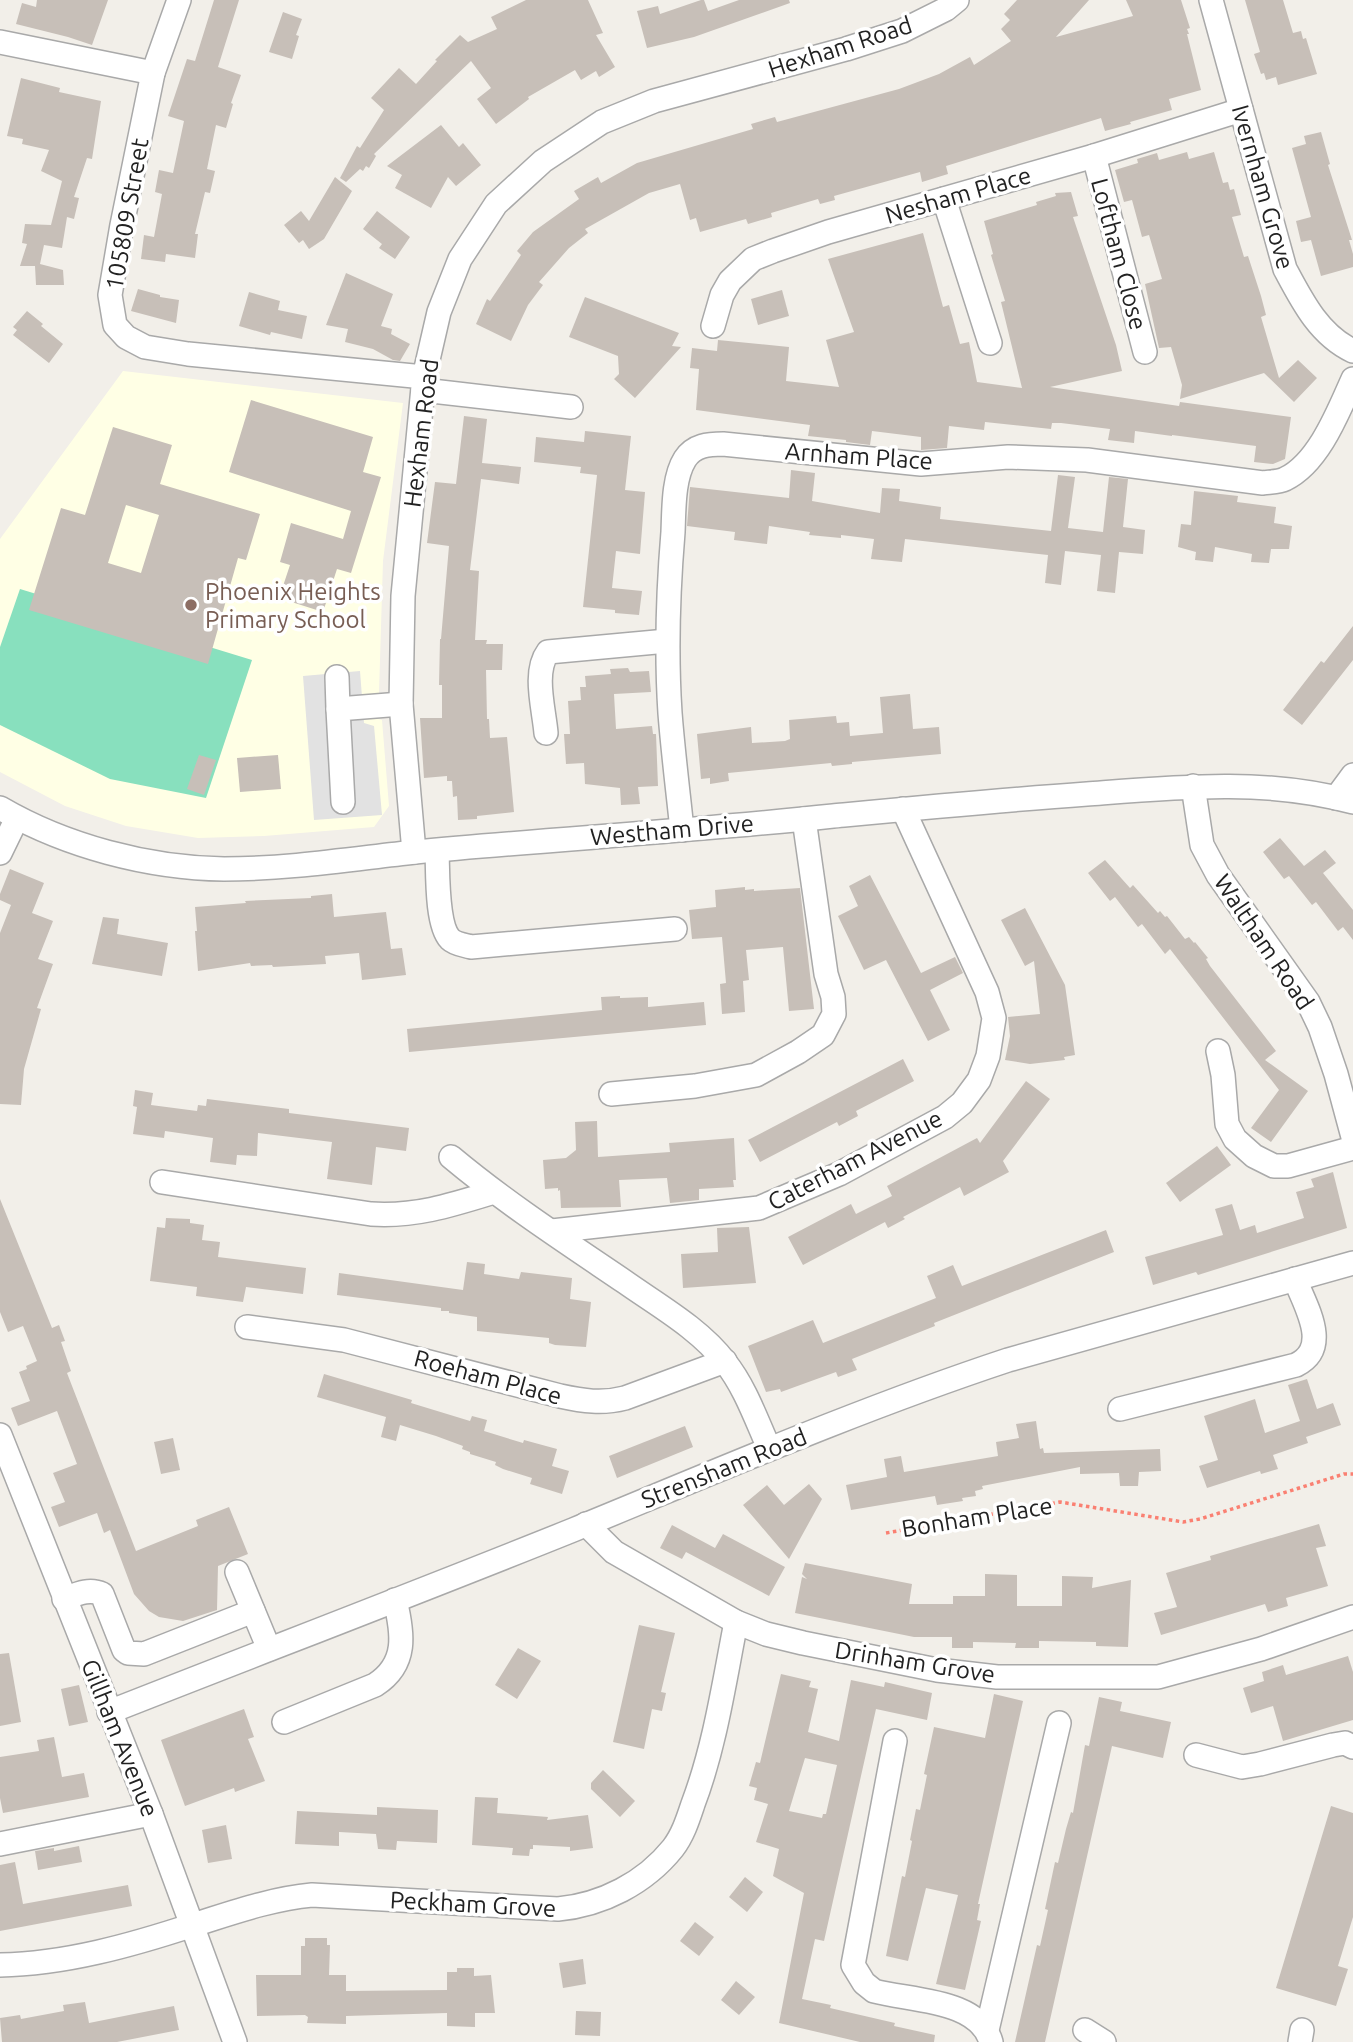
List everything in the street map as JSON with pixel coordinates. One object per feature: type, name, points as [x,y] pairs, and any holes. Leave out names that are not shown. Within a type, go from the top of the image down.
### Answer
[{"type":"street","name":"105809 Street","points":[[178,0],[153,73],[110,295],[115,325],[127,337],[145,347],[423,383],[571,407]]},
{"type":"street","name":"Hexham Road","points":[[414,852],[401,704],[403,596],[423,383],[439,312],[460,259],[496,204],[543,161],[602,122],[654,101],[846,50],[902,31],[946,9],[957,0]]},
{"type":"street","name":"Ivernham Grove","points":[[1211,0],[1285,269],[1303,304],[1319,325],[1353,351]]},
{"type":"street","points":[[0,42],[153,73]]},
{"type":"street","name":"Nesham Place","points":[[713,326],[722,295],[730,281],[753,259],[828,232],[1094,156],[1241,110]]},
{"type":"street","name":"Loftham Close","points":[[1094,156],[1145,352]]},
{"type":"street","points":[[944,199],[990,343]]},
{"type":"street","name":"Arnham Place","points":[[682,830],[670,713],[667,641],[673,521],[680,471],[686,457],[695,450],[707,444],[723,444],[921,464],[1037,457],[1087,460],[1263,483],[1284,479],[1315,452],[1331,428],[1353,379]]},
{"type":"street","points":[[546,733],[541,677],[542,660],[548,652],[667,641]]},
{"type":"street","points":[[337,677],[344,803]]},
{"type":"street","points":[[338,709],[401,704]]},
{"type":"street","points":[[1345,800],[1353,775]]},
{"type":"street","name":"Westham Drive","points":[[9,813],[53,834],[108,851],[157,863],[221,869],[280,867],[414,852],[1193,786],[1264,786],[1345,800]]},
{"type":"street","name":"Waltham Road","points":[[1193,786],[1202,845],[1218,875],[1308,1002],[1320,1027],[1336,1074],[1353,1137]]},
{"type":"street","name":"Caterham Avenue","points":[[552,1231],[759,1208],[839,1174],[945,1117],[962,1103],[979,1080],[984,1068],[994,1018],[988,992],[903,809]]},
{"type":"street","points":[[0,853],[9,813]]},
{"type":"street","points":[[611,1094],[695,1086],[756,1075],[815,1043],[823,1035],[834,1014],[833,997],[826,974],[804,819]]},
{"type":"street","points":[[437,850],[442,920],[450,938],[458,943],[471,947],[675,929]]},
{"type":"street","points":[[1218,1051],[1227,1124],[1235,1139],[1254,1156],[1274,1166],[1288,1166],[1353,1148]]},
{"type":"street","points":[[451,1157],[494,1192],[669,1313],[707,1343],[725,1361],[740,1385],[769,1448]]},
{"type":"street","points":[[162,1182],[394,1216],[433,1211],[494,1192]]},
{"type":"street","name":"Strensham Road","points":[[109,1712],[586,1524],[769,1448],[953,1378],[1008,1360],[1353,1263]]},
{"type":"street","points":[[1121,1409],[1304,1361],[1313,1350],[1316,1334],[1295,1279]]},
{"type":"street","name":"Roeham Place","points":[[247,1327],[345,1340],[593,1403],[625,1398],[725,1361]]},
{"type":"street","name":"Gillham Avenue","points":[[0,1435],[5,1457],[151,1814],[235,2042]]},
{"type":"street","name":"Drinham Grove","points":[[586,1524],[614,1552],[736,1622],[766,1634],[803,1643],[937,1670],[998,1677],[1158,1677],[1261,1649],[1353,1617]]},
{"type":"street","points":[[237,1572],[269,1649]]},
{"type":"street","points":[[64,1599],[80,1592],[102,1594],[124,1650],[134,1654],[144,1654],[253,1611]]},
{"type":"street","points":[[284,1722],[375,1685],[387,1677],[400,1653],[402,1635],[395,1600]]},
{"type":"street","name":"Peckham Grove","points":[[0,1965],[57,1960],[127,1944],[255,1905],[287,1898],[312,1895],[558,1909],[596,1902],[624,1889],[655,1867],[674,1846],[685,1827],[703,1779],[736,1622]]},
{"type":"street","points":[[989,2036],[1059,1723]]},
{"type":"street","points":[[895,1741],[853,1965],[863,1983],[874,1990],[962,2009],[979,2021],[989,2036]]},
{"type":"street","points":[[1196,1755],[1242,1766],[1333,1745],[1345,1743],[1353,1747]]},
{"type":"street","points":[[0,1844],[151,1814]]},
{"type":"path","name":"Bonham Place","points":[[886,1533],[1060,1503],[1183,1522],[1200,1520],[1344,1474],[1353,1474]]},
{"type":"shaded area","name":"Phoenix Heights Primary School","points":[[123,371],[403,403],[383,561],[379,693],[364,696],[366,715],[382,720],[389,806],[374,827],[264,836],[198,838],[126,826],[65,806],[0,772],[0,539]]},
{"type":"shaded area","points":[[360,671],[364,723],[374,726],[382,815],[314,820],[303,676]]},
{"type":"green space","points":[[20,589],[252,660],[206,798],[110,779],[0,725],[0,647]]},
{"type":"building","points":[[37,0],[108,0],[92,45],[16,24],[22,3],[36,7]]},
{"type":"building","points":[[214,0],[239,0],[218,67],[241,75],[226,128],[216,125],[207,169],[215,171],[210,193],[205,192],[195,234],[198,234],[195,258],[166,254],[165,262],[141,259],[144,235],[154,237],[162,194],[155,192],[159,170],[173,173],[184,121],[168,116],[187,59],[195,61]]},
{"type":"building","points":[[526,0],[588,0],[603,33],[596,35],[615,67],[599,77],[596,71],[581,80],[575,70],[528,97],[529,99],[496,124],[477,99],[491,88],[471,61],[374,154],[376,156],[369,168],[366,166],[363,171],[360,169],[346,182],[340,178],[357,146],[360,148],[384,110],[371,98],[399,68],[416,84],[460,35],[468,42],[497,29],[491,17]]},
{"type":"building","points":[[704,0],[708,11],[739,0],[789,0],[790,3],[694,37],[647,48],[637,11],[658,6],[660,14]]},
{"type":"building","points":[[1017,0],[1089,0],[1056,37],[1133,16],[1126,0],[1181,0],[1190,28],[1187,29],[1187,34],[1201,90],[1169,99],[1172,110],[1130,122],[1131,124],[1105,131],[1101,118],[946,166],[948,174],[922,182],[920,172],[834,196],[835,200],[820,204],[818,199],[771,213],[772,217],[748,224],[746,219],[700,232],[696,218],[690,220],[680,184],[649,193],[585,229],[588,233],[569,248],[539,282],[543,285],[528,305],[511,341],[476,324],[487,299],[490,301],[521,255],[517,251],[533,232],[579,199],[574,191],[598,177],[601,183],[637,163],[753,129],[751,124],[775,117],[777,122],[899,89],[939,74],[970,57],[974,65],[1011,41],[1001,29],[1010,20],[1004,14]]},
{"type":"building","points":[[1245,0],[1283,0],[1293,33],[1301,31],[1303,39],[1306,38],[1317,74],[1278,85],[1276,77],[1266,80],[1254,54],[1260,52]]},
{"type":"building","points":[[283,12],[302,19],[292,59],[269,52]]},
{"type":"building","points":[[21,78],[60,88],[59,92],[101,101],[92,159],[87,158],[74,197],[79,198],[74,219],[67,217],[62,248],[44,245],[40,264],[63,270],[64,285],[36,285],[35,266],[20,266],[27,244],[22,243],[25,224],[51,225],[62,181],[41,171],[49,150],[22,144],[23,139],[7,136]]},
{"type":"building","points":[[441,125],[459,147],[463,143],[481,165],[456,186],[448,177],[431,208],[395,188],[402,175],[387,166]]},
{"type":"building","points":[[1321,132],[1330,164],[1328,165],[1352,240],[1349,240],[1353,267],[1321,276],[1311,240],[1301,242],[1296,221],[1311,217],[1292,148],[1306,144],[1304,136]]},
{"type":"building","points":[[1187,152],[1189,159],[1214,152],[1223,183],[1228,182],[1230,190],[1234,189],[1241,215],[1232,217],[1244,257],[1248,256],[1261,296],[1266,315],[1261,317],[1279,378],[1298,360],[1317,378],[1294,402],[1264,373],[1180,399],[1182,385],[1171,347],[1159,348],[1145,284],[1162,279],[1149,235],[1142,237],[1132,200],[1124,202],[1115,170],[1138,163],[1137,159],[1157,153],[1159,160]]},
{"type":"building","points":[[335,177],[352,191],[324,239],[309,249],[303,240],[299,243],[284,225],[301,211],[309,221]]},
{"type":"building","points":[[1071,192],[1078,216],[1073,217],[1116,345],[1122,371],[1050,387],[1179,406],[1180,402],[1291,417],[1285,459],[1273,464],[1254,462],[1256,446],[1135,431],[1134,443],[1108,440],[1110,429],[1061,423],[1052,423],[1051,429],[985,422],[984,430],[949,426],[947,448],[921,450],[921,437],[872,431],[870,445],[808,436],[810,425],[696,410],[699,369],[690,368],[692,348],[717,351],[718,340],[789,347],[786,381],[839,387],[826,340],[854,332],[828,259],[923,233],[943,307],[949,305],[960,344],[969,342],[977,382],[1022,388],[1001,302],[1005,301],[984,221],[1037,205],[1036,202],[1056,196],[1055,193]]},
{"type":"building","points":[[377,211],[410,237],[395,259],[379,248],[382,244],[363,229]]},
{"type":"building","points":[[346,273],[393,294],[381,326],[392,329],[391,334],[410,344],[400,361],[373,349],[345,342],[348,329],[326,325]]},
{"type":"building","points":[[138,289],[179,300],[176,323],[131,311]]},
{"type":"building","points":[[782,290],[789,316],[758,325],[751,299]]},
{"type":"building","points":[[249,292],[280,301],[278,310],[307,316],[302,339],[271,332],[270,335],[239,326]]},
{"type":"building","points":[[585,297],[679,333],[672,346],[681,347],[635,398],[614,379],[619,374],[618,356],[569,337]]},
{"type":"building","points":[[27,311],[63,344],[49,363],[13,335],[17,330],[13,327]]},
{"type":"building","points":[[251,400],[373,437],[363,472],[381,477],[351,573],[337,569],[323,612],[279,598],[290,565],[280,562],[291,523],[343,539],[351,511],[229,472]]},
{"type":"building","points":[[464,416],[487,419],[482,463],[521,467],[519,484],[481,479],[470,570],[479,571],[475,640],[487,640],[486,644],[503,644],[502,670],[486,670],[487,719],[490,738],[507,737],[514,812],[458,820],[457,796],[453,797],[452,781],[447,781],[447,776],[424,778],[420,718],[442,718],[442,685],[439,685],[440,639],[449,546],[427,543],[435,482],[456,484]]},
{"type":"building","points":[[113,427],[172,445],[160,484],[260,514],[246,560],[238,558],[208,664],[29,610],[61,508],[85,515]],"holes":[[[126,505],[159,515],[141,573],[108,563]]]},
{"type":"building","points":[[585,431],[631,436],[625,490],[645,492],[640,554],[616,551],[612,588],[642,591],[639,615],[583,607],[597,475],[580,473],[581,467],[534,462],[536,437],[584,442]]},
{"type":"building","points":[[791,470],[815,473],[812,501],[880,513],[882,488],[900,489],[899,501],[941,507],[940,519],[1051,531],[1058,475],[1075,477],[1068,528],[1103,532],[1109,477],[1128,479],[1123,527],[1145,530],[1143,554],[1119,552],[1115,593],[1097,591],[1101,555],[1065,551],[1061,585],[1045,583],[1048,555],[905,539],[902,562],[871,559],[874,539],[809,535],[810,532],[769,526],[767,544],[734,540],[735,532],[687,526],[690,487],[789,498]]},
{"type":"building","points":[[1194,491],[1238,496],[1237,502],[1276,507],[1274,523],[1292,526],[1289,549],[1271,549],[1269,563],[1251,562],[1252,554],[1215,547],[1213,562],[1195,560],[1196,552],[1178,547],[1181,524],[1191,525]]},
{"type":"building","points":[[1353,626],[1353,660],[1302,725],[1283,710],[1321,661],[1324,663]]},
{"type":"building","points":[[628,668],[630,672],[649,671],[651,692],[614,694],[616,729],[652,726],[653,734],[656,734],[658,786],[638,787],[640,804],[621,805],[620,788],[585,784],[584,763],[566,764],[564,734],[570,734],[568,701],[581,700],[580,687],[586,687],[585,676],[611,674],[610,669]]},
{"type":"building","points":[[910,694],[913,729],[939,727],[941,754],[832,766],[831,763],[728,773],[729,781],[710,784],[710,778],[701,779],[697,734],[751,727],[752,743],[785,741],[790,739],[789,720],[836,716],[837,723],[849,722],[850,736],[883,733],[880,697]]},
{"type":"building","points":[[199,755],[216,760],[204,795],[187,789]]},
{"type":"building","points":[[278,755],[281,789],[240,792],[237,758]]},
{"type":"building","points":[[1280,838],[1304,866],[1325,850],[1336,863],[1323,873],[1353,910],[1353,940],[1343,927],[1338,931],[1316,902],[1312,905],[1289,876],[1284,879],[1263,852]]},
{"type":"building","points":[[1105,860],[1130,888],[1133,885],[1158,913],[1160,911],[1167,916],[1185,939],[1189,937],[1195,942],[1208,958],[1206,959],[1210,966],[1276,1051],[1265,1060],[1308,1091],[1271,1142],[1251,1128],[1279,1090],[1170,949],[1165,954],[1142,924],[1138,927],[1115,897],[1110,901],[1088,873]]},
{"type":"building","points":[[10,869],[44,883],[32,913],[53,921],[38,959],[53,964],[37,1008],[41,1009],[24,1069],[21,1105],[0,1104],[0,933],[11,905],[0,900],[0,894]]},
{"type":"building","points":[[870,875],[921,973],[955,957],[963,973],[930,990],[950,1030],[928,1041],[886,960],[864,970],[838,916],[858,906],[849,886]]},
{"type":"building","points":[[745,887],[745,890],[754,891],[800,888],[814,1009],[789,1011],[783,947],[746,950],[749,980],[743,981],[745,1012],[722,1014],[720,984],[726,983],[722,937],[692,939],[689,910],[716,907],[715,890]]},
{"type":"building","points":[[332,894],[334,917],[386,912],[391,949],[402,948],[406,975],[362,980],[359,953],[325,956],[326,964],[273,967],[251,966],[250,963],[198,971],[195,907]]},
{"type":"building","points":[[1025,908],[1065,985],[1075,1055],[1064,1057],[1065,1060],[1030,1064],[1005,1060],[1010,1036],[1008,1017],[1040,1014],[1034,961],[1025,966],[1001,920]]},
{"type":"building","points":[[103,917],[119,919],[117,934],[168,943],[162,976],[92,964]]},
{"type":"building","points":[[601,997],[648,997],[648,1007],[704,1002],[706,1025],[409,1052],[407,1029],[602,1010]]},
{"type":"building","points":[[903,1059],[914,1081],[856,1111],[858,1116],[839,1126],[837,1122],[760,1162],[748,1140]]},
{"type":"building","points":[[1026,1081],[1050,1099],[1003,1161],[1009,1172],[964,1196],[960,1187],[903,1217],[905,1219],[888,1228],[885,1222],[803,1265],[788,1237],[851,1204],[856,1214],[892,1196],[887,1186],[977,1138],[980,1143]]},
{"type":"building","points":[[135,1090],[153,1093],[151,1105],[197,1111],[198,1105],[206,1106],[207,1099],[289,1109],[289,1113],[409,1128],[406,1151],[376,1147],[372,1185],[327,1179],[332,1142],[258,1133],[257,1156],[237,1155],[236,1165],[210,1162],[213,1138],[165,1131],[164,1138],[133,1134],[137,1107],[133,1106]]},
{"type":"building","points":[[597,1121],[598,1157],[670,1152],[669,1143],[734,1138],[734,1187],[699,1189],[699,1200],[670,1203],[667,1178],[619,1180],[621,1207],[561,1208],[560,1190],[545,1189],[543,1160],[566,1158],[576,1150],[575,1122]]},
{"type":"building","points":[[1217,1146],[1231,1165],[1180,1202],[1166,1183]]},
{"type":"building","points":[[1333,1172],[1347,1228],[1198,1275],[1196,1272],[1153,1285],[1145,1257],[1223,1235],[1215,1209],[1232,1204],[1240,1230],[1255,1225],[1257,1233],[1304,1218],[1296,1192],[1314,1187],[1311,1179]]},
{"type":"building","points":[[0,1199],[52,1328],[59,1325],[65,1341],[61,1342],[71,1371],[67,1373],[136,1551],[198,1526],[196,1520],[229,1507],[248,1554],[218,1566],[217,1610],[183,1621],[159,1617],[149,1611],[134,1594],[110,1530],[104,1533],[97,1513],[59,1527],[51,1507],[65,1502],[53,1473],[77,1464],[57,1411],[18,1426],[11,1408],[30,1401],[19,1372],[37,1361],[23,1326],[8,1332],[0,1312]]},
{"type":"building","points":[[166,1218],[190,1219],[190,1223],[204,1225],[202,1240],[220,1242],[218,1257],[306,1268],[303,1294],[246,1287],[243,1302],[196,1296],[197,1287],[150,1281],[157,1227],[165,1228]]},
{"type":"building","points":[[749,1227],[756,1283],[683,1288],[681,1254],[718,1252],[717,1228]]},
{"type":"building","points":[[1106,1230],[1114,1252],[934,1323],[935,1326],[852,1359],[857,1370],[838,1377],[836,1372],[781,1392],[780,1389],[766,1392],[748,1346],[813,1320],[823,1343],[936,1298],[927,1276],[953,1265],[962,1286]]},
{"type":"building","points":[[467,1262],[485,1264],[484,1274],[519,1279],[521,1272],[572,1278],[570,1299],[591,1302],[586,1347],[555,1345],[549,1343],[549,1338],[477,1331],[477,1317],[441,1311],[441,1308],[337,1295],[339,1273],[463,1290]]},
{"type":"building","points":[[324,1374],[412,1400],[411,1403],[470,1421],[472,1416],[487,1420],[484,1431],[523,1443],[524,1440],[557,1449],[552,1466],[569,1471],[562,1494],[530,1484],[532,1478],[503,1469],[495,1465],[496,1462],[470,1454],[462,1449],[463,1446],[436,1436],[400,1425],[396,1441],[381,1437],[386,1417],[317,1397]]},
{"type":"building","points":[[1307,1379],[1317,1409],[1333,1403],[1341,1425],[1306,1437],[1308,1443],[1273,1455],[1278,1469],[1261,1474],[1260,1471],[1207,1488],[1199,1466],[1218,1460],[1204,1416],[1255,1399],[1265,1433],[1300,1421],[1288,1385]]},
{"type":"building","points":[[1036,1421],[1040,1449],[1043,1448],[1044,1453],[1160,1449],[1161,1471],[1139,1472],[1138,1486],[1120,1486],[1119,1473],[1080,1474],[1080,1467],[982,1486],[983,1489],[975,1491],[976,1496],[962,1498],[963,1501],[937,1505],[935,1496],[851,1510],[846,1485],[887,1477],[884,1459],[901,1456],[904,1472],[998,1456],[996,1442],[1019,1438],[1016,1424]]},
{"type":"building","points":[[685,1426],[693,1447],[617,1478],[609,1456]]},
{"type":"building","points":[[173,1438],[180,1470],[161,1474],[154,1442]]},
{"type":"building","points":[[809,1484],[822,1499],[789,1559],[743,1505],[767,1485],[784,1505]]},
{"type":"building","points":[[1319,1524],[1326,1546],[1316,1548],[1328,1586],[1286,1598],[1288,1606],[1268,1612],[1265,1604],[1161,1635],[1154,1613],[1177,1607],[1166,1573],[1211,1560],[1210,1556]]},
{"type":"building","points":[[672,1525],[715,1548],[723,1534],[785,1567],[769,1596],[686,1552],[682,1559],[660,1548]]},
{"type":"building","points":[[805,1563],[912,1584],[909,1604],[953,1604],[953,1596],[985,1596],[985,1574],[1017,1575],[1017,1606],[1062,1606],[1062,1576],[1093,1577],[1092,1588],[1131,1580],[1128,1647],[1096,1646],[1096,1642],[1039,1641],[1039,1648],[1015,1648],[1016,1643],[973,1642],[973,1648],[952,1648],[952,1637],[914,1637],[795,1613],[802,1577],[807,1579],[802,1574]]},
{"type":"building","points":[[639,1625],[675,1633],[661,1692],[666,1693],[662,1711],[652,1709],[644,1749],[613,1742]]},
{"type":"building","points":[[518,1648],[541,1661],[517,1699],[495,1685]]},
{"type":"building","points":[[9,1653],[21,1722],[0,1726],[0,1654]]},
{"type":"building","points":[[1348,1656],[1353,1672],[1353,1720],[1283,1741],[1273,1706],[1251,1713],[1243,1688],[1264,1681],[1262,1672],[1283,1665],[1286,1675]]},
{"type":"building","points":[[781,1674],[811,1681],[809,1687],[818,1689],[808,1732],[839,1741],[851,1680],[884,1687],[885,1682],[932,1693],[927,1720],[876,1709],[824,1941],[815,1939],[802,1999],[935,2035],[934,2042],[860,2042],[779,2023],[804,1893],[773,1876],[779,1849],[756,1842],[768,1804],[754,1800],[757,1788],[749,1786],[756,1762],[760,1763]],"holes":[[[805,1758],[837,1765],[826,1814],[823,1814],[822,1818],[789,1811]]]},
{"type":"building","points":[[79,1685],[88,1722],[69,1726],[61,1689]]},
{"type":"building","points":[[994,1694],[1023,1701],[978,1904],[977,1920],[981,1921],[965,1990],[936,1984],[958,1895],[926,1888],[908,1961],[886,1956],[902,1876],[905,1877],[916,1809],[920,1810],[934,1727],[985,1738]]},
{"type":"building","points":[[1099,1697],[1122,1702],[1120,1711],[1171,1722],[1163,1758],[1112,1746],[1045,2042],[1015,2042],[1037,1945],[1040,1946],[1048,1910],[1045,1909],[1055,1862],[1058,1863],[1071,1812],[1073,1813],[1085,1745],[1089,1746]]},
{"type":"building","points":[[244,1709],[254,1737],[248,1739],[265,1781],[235,1792],[234,1788],[185,1806],[161,1740]]},
{"type":"building","points":[[54,1737],[62,1777],[84,1773],[89,1797],[3,1813],[0,1798],[0,1757],[39,1751],[37,1740]]},
{"type":"building","points":[[603,1770],[635,1801],[620,1817],[591,1789],[591,1783]]},
{"type":"building","points":[[475,1797],[498,1798],[497,1813],[548,1817],[547,1820],[588,1815],[593,1848],[570,1851],[570,1847],[533,1845],[529,1856],[512,1855],[513,1848],[472,1845]]},
{"type":"building","points":[[1331,1806],[1353,1813],[1353,1917],[1338,1966],[1348,1969],[1336,2006],[1276,1988]]},
{"type":"building","points":[[377,1807],[438,1810],[437,1843],[397,1841],[396,1850],[378,1849],[376,1834],[339,1832],[339,1846],[295,1844],[297,1811],[377,1815]]},
{"type":"building","points":[[226,1825],[232,1859],[208,1863],[202,1830]]},
{"type":"building","points":[[79,1846],[82,1862],[38,1870],[35,1851],[54,1848],[54,1851]]},
{"type":"building","points":[[15,1862],[23,1904],[128,1885],[132,1906],[0,1931],[0,1865]]},
{"type":"building","points":[[745,1877],[763,1892],[747,1912],[729,1897]]},
{"type":"building","points":[[695,1922],[714,1937],[699,1956],[680,1941]]},
{"type":"building","points":[[305,1938],[327,1938],[327,1945],[330,1945],[329,1975],[346,1975],[346,1991],[447,1990],[447,1972],[457,1972],[457,1968],[474,1968],[474,1976],[491,1975],[495,2013],[475,2013],[475,2027],[447,2026],[447,2013],[346,2016],[346,2024],[307,2023],[308,2017],[305,2015],[257,2016],[256,1975],[301,1975],[301,1946],[305,1946]]},
{"type":"building","points":[[583,1959],[586,1984],[563,1988],[559,1963]]},
{"type":"building","points":[[736,1981],[755,1997],[739,2015],[721,2000]]},
{"type":"building","points":[[85,2002],[89,2023],[174,2006],[179,2030],[117,2042],[2,2042],[0,2018],[20,2015],[21,2019],[64,2011],[63,2005]]},
{"type":"building","points":[[576,2011],[601,2012],[600,2036],[575,2035]]},
{"type":"place","name":"Phoenix Heights Primary School","points":[[191,605]]}]
